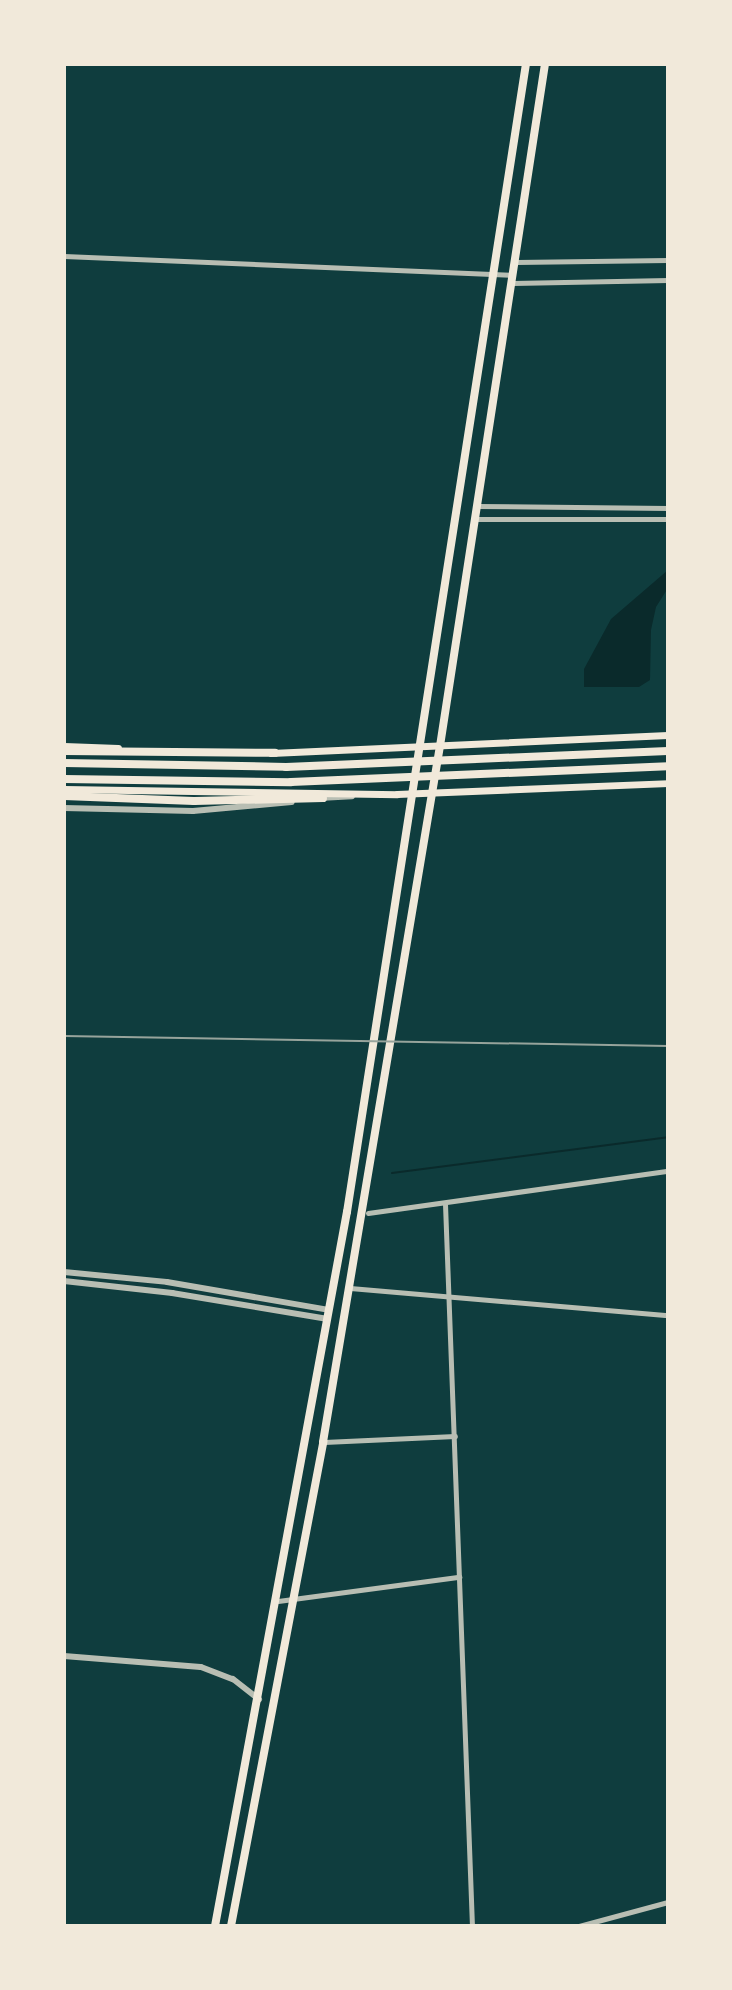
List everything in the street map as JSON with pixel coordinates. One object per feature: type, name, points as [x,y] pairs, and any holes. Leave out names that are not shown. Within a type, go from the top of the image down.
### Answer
[{"type":"highway","points":[[215,1926],[260,1699],[329,1315],[526,64]]},
{"type":"highway","points":[[231,1926],[323,1442],[349,1288],[440,746],[545,64]]},
{"type":"highway","points":[[64,748],[197,755],[275,753]]},
{"type":"highway","points":[[64,763],[286,767],[668,751]]},
{"type":"highway","points":[[64,779],[291,782],[668,766]]},
{"type":"highway","points":[[64,796],[194,801],[323,798]]},
{"type":"main road","points":[[64,748],[275,753],[668,735]]},
{"type":"main road","points":[[64,789],[411,794],[668,783]]},
{"type":"street","points":[[64,256],[493,274],[513,279],[668,280]]},
{"type":"street","points":[[516,262],[668,260]]},
{"type":"street","points":[[476,506],[668,508]]},
{"type":"street","points":[[474,519],[668,519]]},
{"type":"street","points":[[64,808],[206,810],[397,794]]},
{"type":"street","points":[[368,1213],[668,1171]]},
{"type":"street","points":[[445,1204],[472,1926]]},
{"type":"street","points":[[64,1272],[167,1282],[329,1315]]},
{"type":"street","points":[[64,1281],[329,1315]]},
{"type":"street","points":[[349,1288],[668,1315]]},
{"type":"street","points":[[323,1442],[455,1436]]},
{"type":"street","points":[[278,1601],[460,1577]]},
{"type":"street","points":[[64,1656],[201,1667],[233,1679],[260,1699]]},
{"type":"street","points":[[579,1926],[668,1902]]},
{"type":"water","points":[[668,570],[668,588],[656,607],[651,630],[650,680],[639,687],[584,687],[584,669],[611,619]]},
{"type":"waterway","points":[[392,1173],[668,1137]]},
{"type":"railway","points":[[64,1036],[668,1046]]}]
